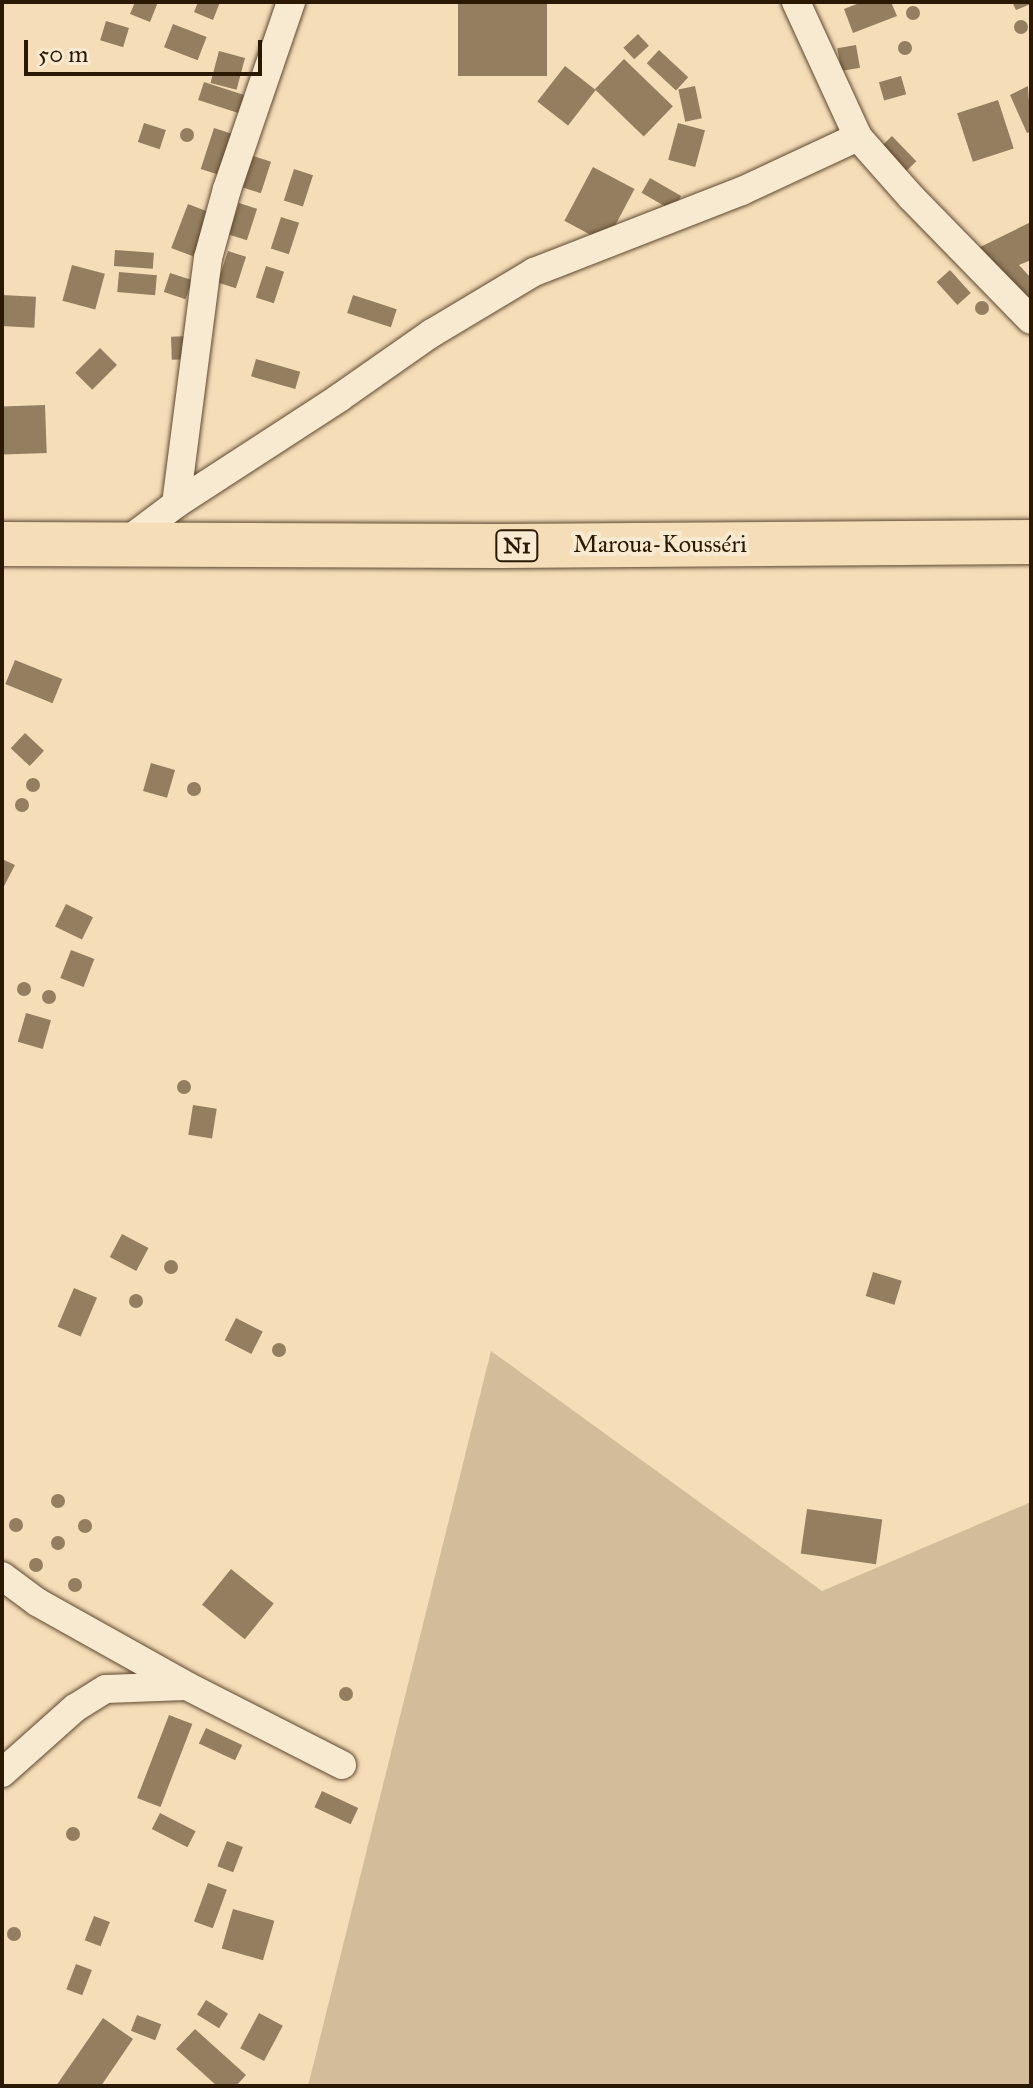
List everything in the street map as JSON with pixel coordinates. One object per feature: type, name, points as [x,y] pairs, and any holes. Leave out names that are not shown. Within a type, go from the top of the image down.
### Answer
[{"type":"highway","name":"Maroua-Kousséri","points":[[2,544],[518,546],[1031,542]]},
{"type":"street","points":[[176,504],[208,258],[227,189],[291,2]]},
{"type":"street","points":[[795,4],[858,137],[912,198],[1031,320]]},
{"type":"street","points":[[123,544],[176,504],[432,333],[534,272],[742,191],[858,137]]},
{"type":"street","points":[[2,1576],[37,1602],[187,1686],[342,1765]]},
{"type":"street","points":[[2,1773],[75,1708],[106,1689],[187,1686]]},
{"type":"shaded area","points":[[491,1351],[822,1591],[1031,1502],[1031,2086],[308,2086]]},
{"type":"building","points":[[135,2],[158,2],[150,22],[130,14]]},
{"type":"building","points":[[198,2],[220,2],[213,20],[194,12]]},
{"type":"building","points":[[458,2],[547,2],[547,76],[458,76]]},
{"type":"building","points":[[862,2],[891,2],[897,16],[853,33],[844,9]]},
{"type":"building","points":[[1012,2],[1031,2],[1031,4],[1016,10]]},
{"type":"building","points":[[913,6],[920,13],[913,20],[906,13]]},
{"type":"building","points":[[1021,20],[1028,27],[1021,34],[1014,27]]},
{"type":"building","points":[[106,21],[129,28],[123,47],[100,40]]},
{"type":"building","points":[[173,24],[207,37],[198,60],[164,47]]},
{"type":"building","points":[[638,34],[649,46],[634,59],[623,48]]},
{"type":"building","points":[[905,41],[912,48],[905,55],[898,48]]},
{"type":"building","points":[[856,45],[860,68],[841,71],[837,48]]},
{"type":"building","points":[[659,50],[688,77],[676,90],[647,63]]},
{"type":"building","points":[[219,51],[245,58],[237,90],[210,83]]},
{"type":"building","points":[[624,59],[673,106],[644,136],[595,89]]},
{"type":"building","points":[[565,66],[596,90],[568,125],[537,101]]},
{"type":"building","points":[[901,76],[906,94],[884,101],[879,82]]},
{"type":"building","points":[[204,82],[245,95],[239,113],[198,100]]},
{"type":"building","points":[[695,86],[702,118],[685,122],[678,90]]},
{"type":"building","points":[[1028,86],[1031,132],[1027,133],[1010,95]]},
{"type":"building","points":[[998,100],[1014,149],[973,162],[957,113]]},
{"type":"building","points":[[144,123],[166,130],[160,149],[138,142]]},
{"type":"building","points":[[678,123],[705,130],[695,167],[668,160]]},
{"type":"building","points":[[187,128],[194,135],[187,142],[180,135]]},
{"type":"building","points":[[214,128],[236,135],[223,176],[201,169]]},
{"type":"building","points":[[892,136],[916,161],[903,174],[878,149]]},
{"type":"building","points":[[253,156],[271,162],[261,193],[243,187]]},
{"type":"building","points":[[593,167],[634,189],[606,243],[564,221]]},
{"type":"building","points":[[294,169],[313,175],[303,207],[284,200]]},
{"type":"building","points":[[650,178],[681,196],[673,211],[642,193]]},
{"type":"building","points":[[239,203],[257,209],[247,240],[229,234]]},
{"type":"building","points":[[188,204],[211,213],[194,257],[171,248]]},
{"type":"building","points":[[281,217],[299,223],[289,254],[271,248]]},
{"type":"building","points":[[1031,222],[1031,260],[1019,265],[1031,278],[1031,297],[1024,304],[974,250]]},
{"type":"building","points":[[115,250],[154,253],[153,269],[114,266]]},
{"type":"building","points":[[228,251],[246,257],[236,288],[218,282]]},
{"type":"building","points":[[72,265],[105,274],[95,310],[62,301]]},
{"type":"building","points":[[266,266],[284,272],[274,303],[256,297]]},
{"type":"building","points":[[950,270],[971,293],[957,305],[937,282]]},
{"type":"building","points":[[119,272],[157,275],[155,295],[117,292]]},
{"type":"building","points":[[170,273],[192,280],[186,299],[164,292]]},
{"type":"building","points":[[2,295],[36,297],[34,328],[2,326]]},
{"type":"building","points":[[353,295],[397,309],[391,327],[347,313]]},
{"type":"building","points":[[982,301],[989,308],[982,315],[975,308]]},
{"type":"building","points":[[191,336],[192,359],[172,360],[171,337]]},
{"type":"building","points":[[100,348],[117,365],[92,390],[75,373]]},
{"type":"building","points":[[256,359],[300,372],[295,389],[251,376]]},
{"type":"building","points":[[45,405],[47,453],[4,454],[2,407]]},
{"type":"building","points":[[15,660],[62,679],[53,703],[5,684]]},
{"type":"building","points":[[25,733],[44,751],[30,766],[11,748]]},
{"type":"building","points":[[151,763],[175,770],[167,798],[143,791]]},
{"type":"building","points":[[33,778],[40,785],[33,792],[26,785]]},
{"type":"building","points":[[194,782],[201,789],[194,796],[187,789]]},
{"type":"building","points":[[22,798],[29,805],[22,812],[15,805]]},
{"type":"building","points":[[2,859],[15,865],[2,890]]},
{"type":"building","points":[[66,904],[93,917],[82,940],[55,926]]},
{"type":"building","points":[[71,950],[94,959],[84,987],[60,978]]},
{"type":"building","points":[[24,982],[31,989],[24,996],[17,989]]},
{"type":"building","points":[[49,990],[56,997],[49,1004],[42,997]]},
{"type":"building","points":[[26,1013],[51,1020],[43,1049],[18,1042]]},
{"type":"building","points":[[184,1080],[191,1087],[184,1094],[177,1087]]},
{"type":"building","points":[[193,1105],[217,1109],[212,1138],[188,1135]]},
{"type":"building","points":[[122,1234],[148,1248],[136,1271],[110,1257]]},
{"type":"building","points":[[171,1260],[178,1267],[171,1274],[164,1267]]},
{"type":"building","points":[[873,1272],[902,1281],[894,1305],[866,1296]]},
{"type":"building","points":[[74,1288],[97,1298],[81,1336],[58,1327]]},
{"type":"building","points":[[136,1294],[143,1301],[136,1308],[129,1301]]},
{"type":"building","points":[[236,1318],[263,1332],[251,1354],[225,1340]]},
{"type":"building","points":[[279,1343],[286,1350],[279,1357],[272,1350]]},
{"type":"building","points":[[58,1494],[65,1501],[58,1508],[51,1501]]},
{"type":"building","points":[[807,1509],[882,1520],[876,1564],[801,1554]]},
{"type":"building","points":[[16,1518],[23,1525],[16,1532],[9,1525]]},
{"type":"building","points":[[85,1519],[92,1526],[85,1533],[78,1526]]},
{"type":"building","points":[[58,1536],[65,1543],[58,1550],[51,1543]]},
{"type":"building","points":[[36,1558],[43,1565],[36,1572],[29,1565]]},
{"type":"building","points":[[231,1569],[274,1604],[245,1639],[202,1605]]},
{"type":"building","points":[[75,1578],[82,1585],[75,1592],[68,1585]]},
{"type":"building","points":[[346,1687],[353,1694],[346,1701],[339,1694]]},
{"type":"building","points":[[169,1715],[192,1724],[160,1807],[137,1798]]},
{"type":"building","points":[[206,1728],[242,1745],[235,1760],[199,1743]]},
{"type":"building","points":[[322,1791],[358,1808],[351,1824],[314,1807]]},
{"type":"building","points":[[160,1813],[196,1831],[187,1847],[152,1829]]},
{"type":"building","points":[[73,1827],[80,1834],[73,1841],[66,1834]]},
{"type":"building","points":[[227,1841],[243,1847],[233,1872],[217,1866]]},
{"type":"building","points":[[208,1883],[227,1890],[213,1928],[194,1922]]},
{"type":"building","points":[[233,1909],[274,1921],[263,1960],[222,1948]]},
{"type":"building","points":[[94,1916],[110,1922],[101,1946],[85,1940]]},
{"type":"building","points":[[14,1927],[21,1934],[14,1941],[7,1934]]},
{"type":"building","points":[[76,1964],[92,1970],[82,1995],[66,1989]]},
{"type":"building","points":[[206,2000],[228,2014],[219,2028],[197,2014]]},
{"type":"building","points":[[259,2013],[283,2026],[264,2061],[240,2048]]},
{"type":"building","points":[[137,2015],[161,2024],[155,2040],[131,2031]]},
{"type":"building","points":[[103,2018],[133,2039],[101,2086],[56,2086]]},
{"type":"building","points":[[195,2029],[246,2075],[236,2086],[217,2086],[176,2049]]}]
